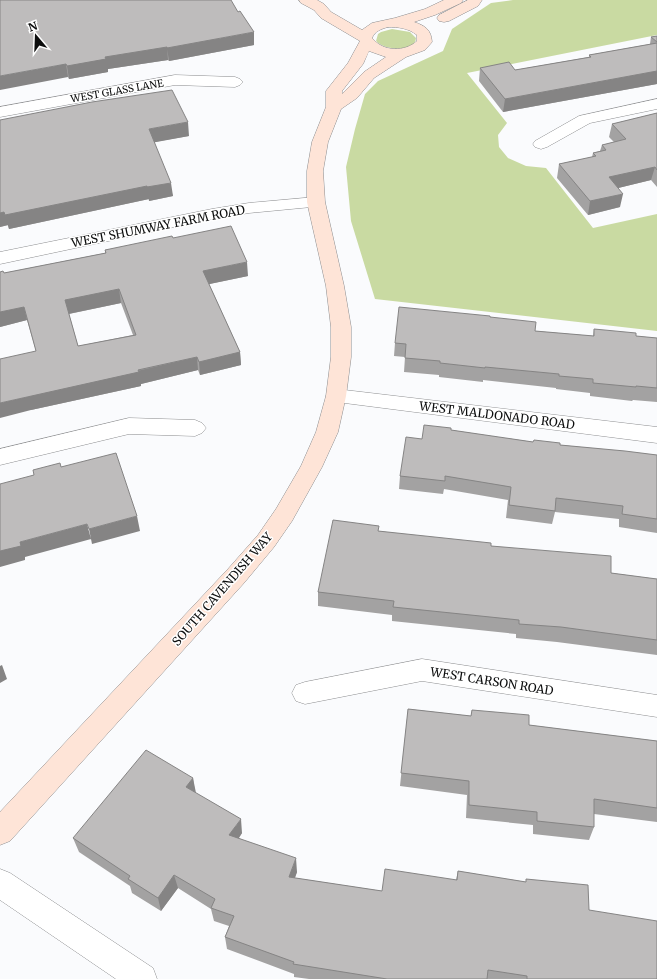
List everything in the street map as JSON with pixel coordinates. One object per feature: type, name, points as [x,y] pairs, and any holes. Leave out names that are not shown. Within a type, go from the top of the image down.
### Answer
[{"type":"street","points":[[306,0],[366,40],[371,47],[377,50],[402,53],[417,49],[425,42],[424,33]]},
{"type":"street","points":[[396,23],[430,12],[456,0]]},
{"type":"street","points":[[424,33],[445,18],[473,3],[475,0]]},
{"type":"street","points":[[319,8],[381,24],[396,23],[413,26],[424,33]]},
{"type":"street","name":"SOUTH CAVENDISH WAY","points":[[0,832],[154,667],[266,541],[284,515],[311,467],[326,432],[336,396],[341,356],[340,320],[335,286],[316,202],[315,171],[317,157],[323,134],[334,107],[334,91],[355,64],[369,30],[381,24]]},
{"type":"street","points":[[334,107],[351,95],[369,75],[402,53]]},
{"type":"street","name":"WEST GLASS LANE","points":[[0,112],[175,80],[235,82]]},
{"type":"street","points":[[541,144],[585,119],[657,104]]},
{"type":"street","name":"WEST SHUMWAY FARM ROAD","points":[[0,258],[212,214],[250,208],[316,202]]},
{"type":"street","name":"WEST MALDONADO ROAD","points":[[336,396],[657,435]]},
{"type":"street","points":[[0,457],[129,426],[195,428]]},
{"type":"street","name":"WEST CARSON ROAD","points":[[305,693],[422,670],[657,706]]},
{"type":"street","points":[[0,883],[142,979]]},
{"type":"green space","points":[[513,0],[657,0],[657,35],[467,73],[507,123],[498,135],[499,147],[508,158],[526,166],[546,168],[593,228],[657,214],[657,331],[375,299],[351,221],[346,167],[365,94],[378,81],[443,51],[452,29],[491,3]]},
{"type":"green space","points":[[392,29],[410,32],[416,38],[414,43],[405,48],[399,49],[385,47],[376,41],[378,34]]},
{"type":"building","points":[[0,0],[231,0],[238,12],[240,11],[254,32],[167,48],[105,57],[106,59],[67,66],[66,64],[0,76]]},
{"type":"building","points":[[657,36],[657,42],[651,37]]},
{"type":"building","points":[[657,43],[657,71],[505,99],[480,68],[509,62],[515,70],[591,57],[589,55]]},
{"type":"building","points":[[172,90],[188,122],[149,129],[171,183],[147,186],[5,215],[4,212],[0,213],[0,120],[92,102]]},
{"type":"building","points":[[657,113],[657,170],[655,167],[609,177],[623,194],[590,201],[559,164],[596,156],[593,153],[606,150],[602,145],[626,139],[612,124]]},
{"type":"building","points":[[231,226],[247,262],[203,271],[240,352],[199,362],[197,357],[138,370],[139,372],[0,403],[0,359],[36,351],[24,307],[0,312],[0,272],[3,271],[4,273],[106,253],[105,250],[172,236],[173,238]],"holes":[[[119,289],[136,335],[78,346],[65,300]]]},
{"type":"building","points":[[399,307],[536,322],[535,331],[594,336],[594,329],[636,333],[636,336],[657,338],[657,388],[593,383],[593,379],[559,376],[559,374],[485,368],[440,363],[440,361],[405,358],[406,344],[395,343]]},
{"type":"building","points":[[424,425],[533,442],[534,440],[560,443],[560,445],[657,455],[657,519],[622,514],[623,506],[556,498],[555,511],[509,505],[511,487],[445,476],[445,481],[400,476],[406,437],[422,439]]},
{"type":"building","points":[[116,453],[137,516],[89,529],[87,524],[20,542],[21,546],[0,551],[0,484],[34,475],[33,470],[60,463],[61,467]]},
{"type":"building","points":[[333,520],[379,526],[378,531],[491,543],[491,546],[611,556],[611,573],[657,579],[657,640],[561,627],[519,624],[519,620],[393,607],[394,601],[318,592]]},
{"type":"building","points":[[408,709],[471,716],[472,710],[529,715],[529,725],[657,741],[657,808],[594,799],[594,827],[537,821],[537,812],[469,805],[469,781],[401,773]]},
{"type":"building","points":[[146,750],[193,778],[186,787],[241,819],[229,835],[296,858],[289,877],[382,891],[385,869],[457,880],[458,871],[526,882],[526,879],[588,885],[589,910],[657,921],[657,979],[527,979],[527,976],[488,970],[487,979],[387,979],[293,964],[294,962],[225,937],[234,916],[211,908],[215,899],[174,875],[158,898],[128,879],[130,876],[73,838]]}]
